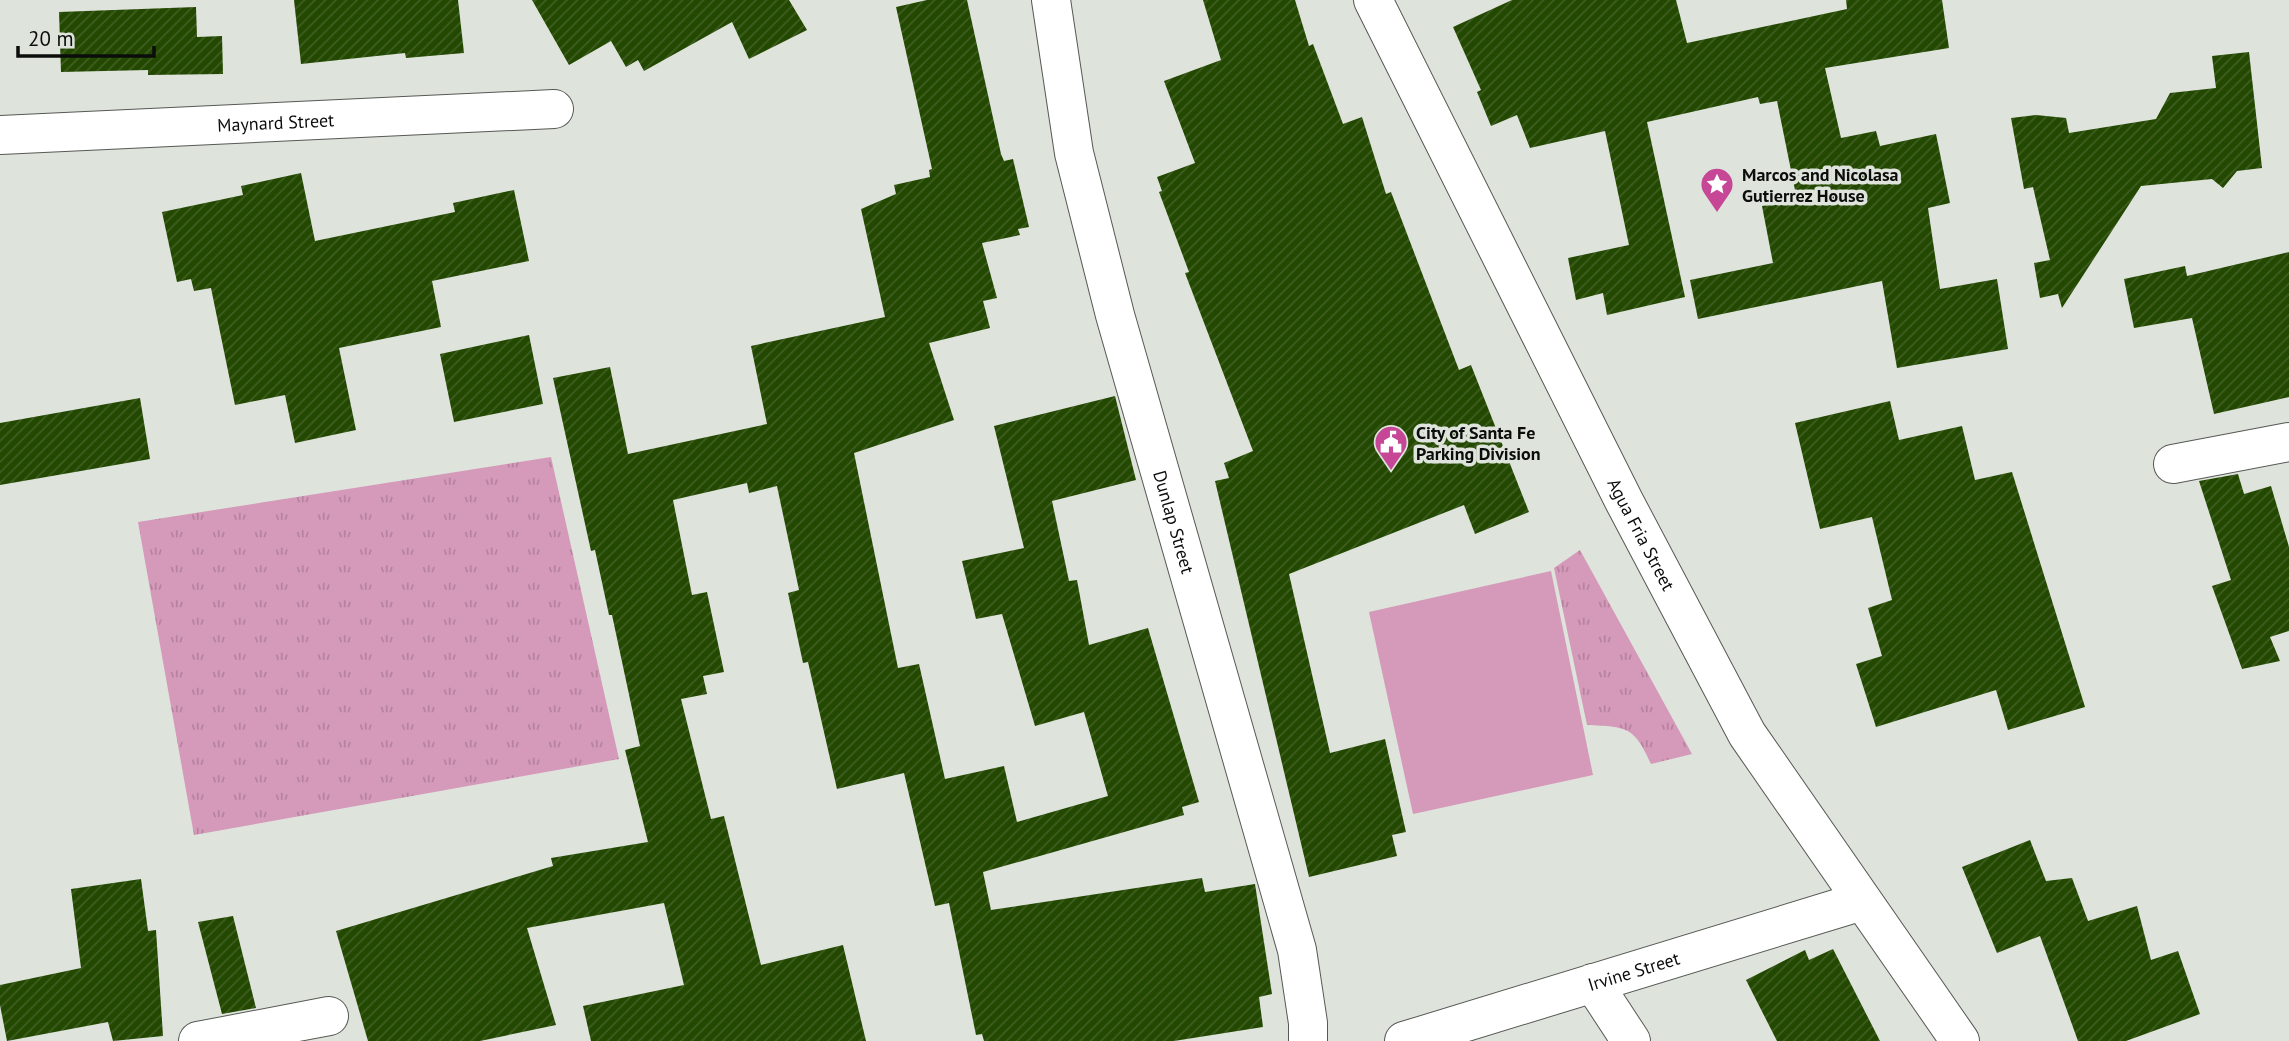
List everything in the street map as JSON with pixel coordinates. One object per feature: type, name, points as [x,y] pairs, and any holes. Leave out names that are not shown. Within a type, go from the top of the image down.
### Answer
[{"type":"street","name":"Dunlap Street","points":[[1051,0],[1074,152],[1115,315],[1297,950],[1308,1023],[1308,1041]]},
{"type":"street","name":"Agua Fria Street","points":[[1373,0],[1624,501],[1747,734],[1960,1041]]},
{"type":"street","name":"Maynard Street","points":[[0,134],[554,109]]},
{"type":"street","points":[[2173,464],[2289,442]]},
{"type":"street","name":"Irvine Street","points":[[1404,1041],[1862,901]]},
{"type":"street","points":[[1593,983],[1631,1041]]},
{"type":"street","points":[[198,1041],[329,1016]]},
{"type":"green space","points":[[551,457],[619,759],[194,835],[138,522]]},
{"type":"green space","points":[[1580,550],[1692,754],[1651,764],[1639,742],[1628,731],[1587,725],[1554,568]]},
{"type":"green space","points":[[1551,571],[1593,775],[1413,814],[1369,612]]},
{"type":"building","points":[[294,0],[458,0],[464,53],[406,58],[405,53],[301,64]]},
{"type":"building","points":[[532,0],[789,0],[807,30],[749,59],[732,22],[644,71],[638,60],[626,67],[611,41],[569,65]]},
{"type":"building","points":[[927,0],[967,0],[1001,154],[1004,161],[1013,159],[1029,227],[1018,229],[1020,235],[982,243],[997,298],[983,301],[990,328],[929,343],[954,420],[854,453],[898,668],[919,664],[945,779],[1004,766],[1017,822],[1108,796],[1084,712],[1035,726],[1002,614],[976,619],[962,561],[1024,548],[994,426],[1115,396],[1136,480],[1052,501],[1069,581],[1077,580],[1089,645],[1148,628],[1199,802],[1182,807],[1184,815],[983,872],[991,910],[1202,878],[1205,892],[1255,884],[1272,994],[1259,997],[1263,1027],[1174,1041],[984,1041],[982,1034],[976,1035],[949,903],[935,906],[904,773],[837,789],[808,662],[803,663],[788,593],[799,590],[777,486],[749,493],[747,483],[673,500],[692,595],[707,592],[724,672],[703,676],[707,694],[681,699],[711,819],[724,816],[761,965],[843,945],[866,1041],[591,1041],[583,1006],[684,985],[664,903],[527,928],[556,1025],[480,1041],[368,1041],[336,931],[553,866],[551,858],[648,842],[625,750],[640,746],[612,615],[609,615],[595,550],[591,551],[553,378],[610,367],[628,454],[767,424],[751,346],[885,317],[861,209],[896,194],[894,185],[930,177],[929,170],[932,169],[896,7]]},
{"type":"building","points":[[1203,0],[1295,0],[1309,46],[1313,44],[1343,124],[1362,117],[1386,194],[1391,192],[1459,370],[1471,365],[1529,512],[1475,534],[1464,505],[1289,574],[1330,753],[1385,739],[1406,832],[1392,835],[1397,856],[1309,877],[1215,481],[1229,478],[1224,463],[1253,451],[1185,273],[1189,272],[1159,192],[1162,191],[1157,177],[1195,163],[1164,81],[1221,60]]},
{"type":"building","points":[[1512,0],[1676,0],[1687,43],[1847,9],[1846,0],[1942,0],[1949,48],[1825,68],[1841,138],[1876,131],[1880,146],[1936,134],[1950,203],[1928,208],[1940,289],[1997,279],[2008,349],[1897,368],[1882,281],[1698,319],[1690,280],[1773,263],[1762,206],[1797,200],[1777,101],[1760,104],[1758,97],[1647,122],[1685,297],[1607,315],[1603,293],[1576,300],[1568,258],[1629,245],[1605,131],[1530,148],[1517,115],[1491,126],[1477,92],[1481,90],[1453,27]]},
{"type":"building","points":[[196,7],[197,37],[222,36],[223,74],[148,75],[148,70],[61,72],[59,12]]},
{"type":"building","points":[[2249,52],[2262,168],[2237,171],[2223,188],[2212,179],[2141,186],[2062,308],[2058,294],[2040,298],[2034,263],[2050,260],[2033,187],[2024,189],[2011,118],[2036,115],[2066,118],[2069,133],[2156,119],[2170,93],[2216,88],[2212,56]]},
{"type":"building","points":[[301,173],[315,241],[455,212],[453,203],[514,190],[529,261],[432,281],[441,327],[339,348],[356,430],[295,443],[285,395],[235,405],[211,288],[194,291],[191,279],[177,282],[162,212],[243,195],[241,186]]},
{"type":"building","points":[[2289,252],[2289,397],[2214,414],[2192,318],[2134,328],[2124,279],[2185,266],[2187,276]]},
{"type":"building","points":[[529,335],[543,404],[454,422],[440,354]]},
{"type":"building","points":[[140,398],[150,459],[0,485],[0,423]]},
{"type":"building","points":[[1890,401],[1899,440],[1962,426],[1975,480],[2012,472],[2085,707],[2008,730],[1996,690],[1876,727],[1856,664],[1882,656],[1868,608],[1892,600],[1872,517],[1820,529],[1795,423]]},
{"type":"building","points":[[2238,474],[2244,494],[2271,486],[2289,547],[2289,631],[2270,637],[2280,661],[2242,669],[2212,586],[2231,580],[2199,481]]},
{"type":"building","points":[[2030,840],[2046,881],[2072,878],[2088,921],[2137,906],[2151,960],[2178,951],[2200,1014],[2126,1041],[2078,1041],[2040,936],[1997,953],[1962,867]]},
{"type":"building","points":[[141,879],[148,931],[156,930],[163,1036],[113,1041],[108,1022],[7,1041],[0,1005],[0,985],[81,968],[71,889]]},
{"type":"building","points":[[233,916],[256,1008],[222,1014],[198,922]]},
{"type":"building","points":[[1833,949],[1880,1041],[1777,1041],[1746,980],[1805,950],[1809,960]]},
{"type":"place","name":"Marcos and Nicolasa Gutierrez House","points":[[1717,214]]},
{"type":"place","name":"City of Santa Fe Parking Division","points":[[1391,472]]}]
